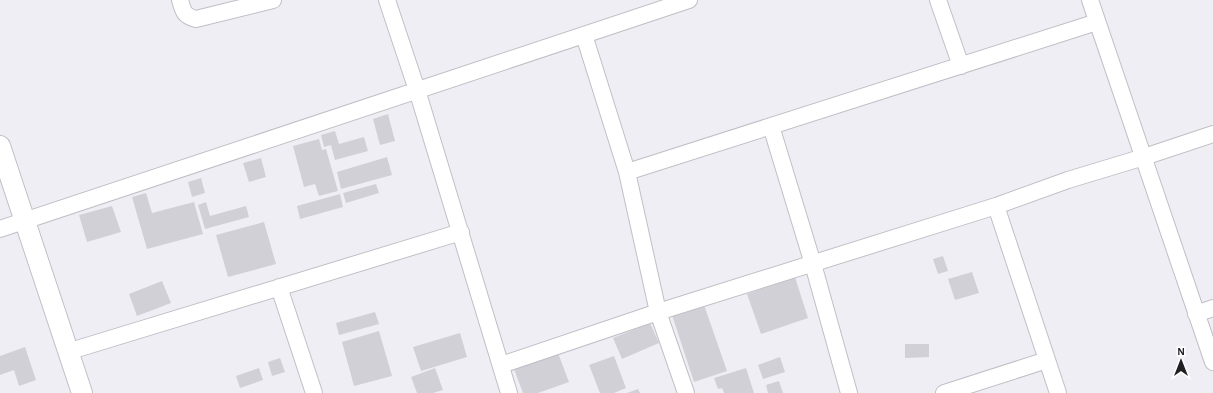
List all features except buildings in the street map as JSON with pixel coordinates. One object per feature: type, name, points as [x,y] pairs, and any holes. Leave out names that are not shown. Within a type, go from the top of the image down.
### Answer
[{"type":"street","points":[[180,0],[183,10],[188,17],[196,19],[273,0]]},
{"type":"street","points":[[386,0],[417,90],[509,393]]},
{"type":"street","points":[[0,229],[689,0]]},
{"type":"street","points":[[938,0],[961,66]]},
{"type":"street","points":[[1090,0],[1213,362]]},
{"type":"street","points":[[627,172],[1097,22]]},
{"type":"street","points":[[584,35],[627,172],[658,312],[686,393]]},
{"type":"street","points":[[771,126],[813,264],[849,393]]},
{"type":"street","points":[[501,365],[658,312],[996,206],[1068,180],[1213,134]]},
{"type":"street","points":[[0,146],[79,392]]},
{"type":"street","points":[[996,206],[1058,393]]},
{"type":"street","points":[[67,352],[461,232]]},
{"type":"street","points":[[279,287],[314,393]]},
{"type":"street","points":[[1196,314],[1213,308]]},
{"type":"street","points":[[944,393],[1047,360]]}]
